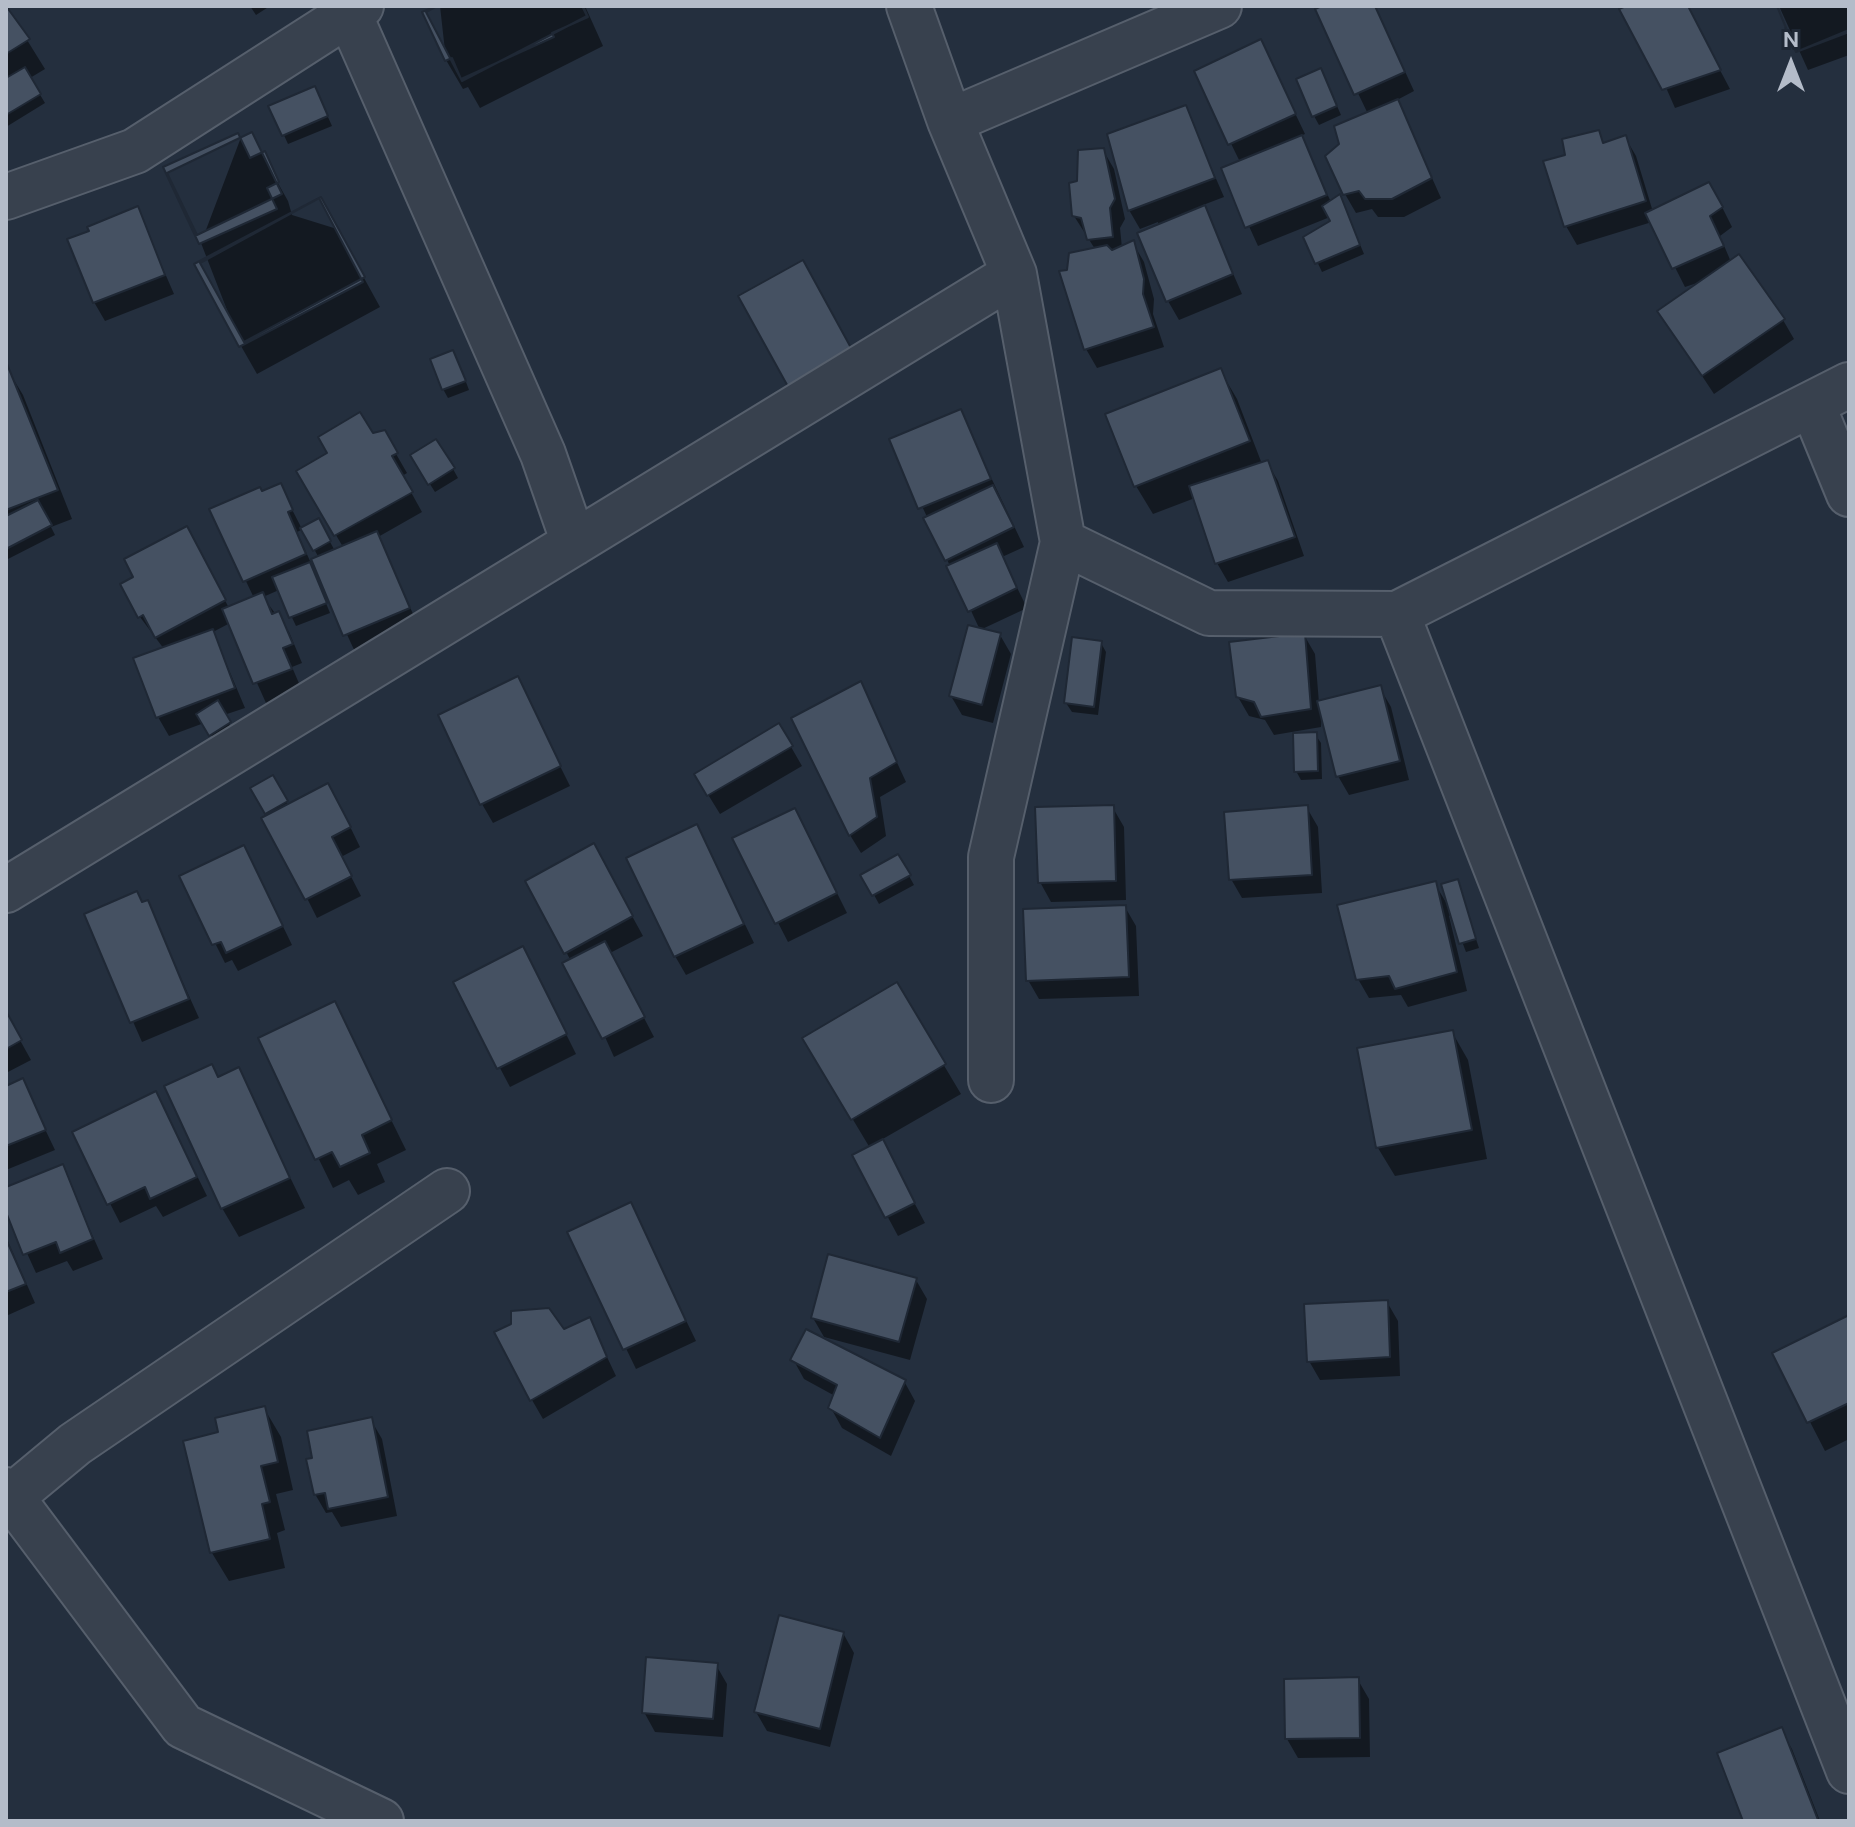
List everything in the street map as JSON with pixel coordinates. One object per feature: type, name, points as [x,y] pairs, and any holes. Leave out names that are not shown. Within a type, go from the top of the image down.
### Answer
[{"type":"street","points":[[909,6],[950,121],[1014,274],[1063,542],[991,857],[991,1080]]},
{"type":"street","points":[[950,121],[1219,6]]},
{"type":"street","points":[[6,197],[135,151],[355,10],[543,454],[574,543]]},
{"type":"street","points":[[6,890],[1014,274]]},
{"type":"street","points":[[1063,542],[1209,613],[1397,614],[1830,395],[1849,494]]},
{"type":"street","points":[[1397,614],[1849,1771]]},
{"type":"street","points":[[6,1491],[16,1493],[75,1444],[447,1191]]},
{"type":"street","points":[[6,1491],[183,1726],[381,1821]]},
{"type":"building","points":[[6,6],[30,39],[6,54]]},
{"type":"building","points":[[437,6],[583,6],[588,17],[552,33],[554,37],[461,79],[452,58],[445,61],[422,12]]},
{"type":"building","points":[[437,6],[582,6],[587,16],[462,81],[426,12]]},
{"type":"building","points":[[1322,6],[1375,6],[1405,72],[1354,95],[1315,9]]},
{"type":"building","points":[[1626,6],[1688,6],[1721,70],[1662,90],[1619,9]]},
{"type":"building","points":[[1777,6],[1849,6],[1849,32],[1796,52]]},
{"type":"building","points":[[1777,6],[1849,6],[1849,30],[1796,52]]},
{"type":"building","points":[[1261,39],[1296,114],[1228,145],[1194,71]]},
{"type":"building","points":[[25,67],[41,94],[6,115],[6,78]]},
{"type":"building","points":[[1321,68],[1337,106],[1312,117],[1296,79]]},
{"type":"building","points":[[315,86],[328,116],[282,136],[268,106]]},
{"type":"building","points":[[1398,99],[1432,178],[1392,199],[1365,199],[1359,191],[1343,195],[1325,156],[1339,144],[1334,126]]},
{"type":"building","points":[[1186,105],[1215,178],[1128,211],[1107,134]]},
{"type":"building","points":[[1599,130],[1603,143],[1626,135],[1646,201],[1564,227],[1543,161],[1565,155],[1562,139]]},
{"type":"building","points":[[252,132],[282,194],[197,235],[167,173]]},
{"type":"building","points":[[238,133],[250,158],[265,151],[279,182],[267,188],[277,209],[199,244],[163,167]]},
{"type":"building","points":[[1302,135],[1327,195],[1245,228],[1221,168]]},
{"type":"building","points":[[1104,148],[1115,199],[1110,208],[1113,237],[1087,240],[1081,218],[1072,216],[1069,183],[1077,181],[1078,150]]},
{"type":"building","points":[[1709,182],[1723,207],[1710,216],[1724,246],[1672,269],[1645,213]]},
{"type":"building","points":[[1340,194],[1360,245],[1315,264],[1303,237],[1330,221],[1322,206]]},
{"type":"building","points":[[321,197],[365,277],[244,342],[200,263]]},
{"type":"building","points":[[319,198],[363,282],[239,347],[194,264]]},
{"type":"building","points":[[1205,205],[1233,274],[1166,302],[1137,233]]},
{"type":"building","points":[[138,206],[165,275],[93,303],[67,239],[89,231],[87,227]]},
{"type":"building","points":[[1134,240],[1144,279],[1143,294],[1154,327],[1084,350],[1059,271],[1067,270],[1069,253],[1107,245],[1112,250]]},
{"type":"building","points":[[1739,254],[1785,319],[1702,376],[1657,311]]},
{"type":"building","points":[[803,260],[856,357],[791,392],[738,296]]},
{"type":"building","points":[[453,350],[466,381],[442,390],[430,359]]},
{"type":"building","points":[[6,365],[58,490],[6,510]]},
{"type":"building","points":[[1221,368],[1250,441],[1134,487],[1105,414]]},
{"type":"building","points":[[961,409],[991,479],[918,509],[889,439]]},
{"type":"building","points":[[360,412],[373,433],[385,430],[398,453],[392,456],[413,492],[334,536],[296,471],[327,453],[318,437]]},
{"type":"building","points":[[436,439],[455,468],[428,485],[410,455]]},
{"type":"building","points":[[1268,460],[1295,537],[1215,564],[1189,486]]},
{"type":"building","points":[[281,483],[293,510],[288,512],[306,554],[243,582],[209,509],[260,487],[262,491]]},
{"type":"building","points":[[993,485],[1014,527],[945,561],[923,518]]},
{"type":"building","points":[[38,500],[52,525],[6,549],[6,516]]},
{"type":"building","points":[[319,518],[331,541],[313,551],[300,528]]},
{"type":"building","points":[[187,526],[226,600],[155,638],[143,615],[138,618],[120,584],[133,577],[124,559]]},
{"type":"building","points":[[377,531],[410,608],[343,636],[311,559]]},
{"type":"building","points":[[997,543],[1017,588],[968,612],[946,566]]},
{"type":"building","points":[[310,562],[327,603],[289,618],[272,577]]},
{"type":"building","points":[[263,592],[272,614],[279,611],[293,644],[283,648],[292,669],[253,684],[222,609]]},
{"type":"building","points":[[968,625],[1001,633],[982,705],[949,696]]},
{"type":"building","points":[[213,629],[235,688],[156,718],[133,658]]},
{"type":"building","points":[[1305,633],[1311,709],[1261,717],[1254,702],[1236,697],[1229,642]]},
{"type":"building","points":[[1072,637],[1102,641],[1094,707],[1064,703]]},
{"type":"building","points":[[518,676],[561,766],[480,805],[438,715]]},
{"type":"building","points":[[861,681],[897,762],[870,778],[877,817],[849,836],[791,718]]},
{"type":"building","points":[[1381,685],[1400,761],[1336,777],[1317,701]]},
{"type":"building","points":[[218,700],[231,722],[209,736],[196,714]]},
{"type":"building","points":[[779,723],[793,746],[707,796],[694,774]]},
{"type":"building","points":[[1317,732],[1318,771],[1294,772],[1293,733]]},
{"type":"building","points":[[273,775],[288,801],[265,814],[250,788]]},
{"type":"building","points":[[328,783],[351,827],[332,837],[352,876],[305,900],[261,818]]},
{"type":"building","points":[[1114,805],[1116,881],[1038,883],[1035,807]]},
{"type":"building","points":[[1308,805],[1312,875],[1229,880],[1224,812]]},
{"type":"building","points":[[795,808],[837,893],[775,924],[732,838]]},
{"type":"building","points":[[697,824],[744,924],[674,957],[626,858]]},
{"type":"building","points":[[594,843],[633,916],[564,954],[525,881]]},
{"type":"building","points":[[244,845],[283,926],[226,953],[221,942],[212,945],[179,876]]},
{"type":"building","points":[[898,854],[911,875],[872,896],[860,875]]},
{"type":"building","points":[[1458,879],[1476,939],[1459,944],[1441,884]]},
{"type":"building","points":[[1436,881],[1457,972],[1395,989],[1389,976],[1356,980],[1337,905]]},
{"type":"building","points":[[137,891],[142,902],[148,900],[189,999],[130,1023],[84,914]]},
{"type":"building","points":[[1126,905],[1129,977],[1026,981],[1023,909]]},
{"type":"building","points":[[605,941],[645,1017],[602,1039],[562,963]]},
{"type":"building","points":[[523,946],[567,1034],[497,1069],[453,982]]},
{"type":"building","points":[[897,982],[946,1064],[851,1120],[802,1038]]},
{"type":"building","points":[[335,1001],[392,1120],[362,1135],[370,1153],[340,1167],[332,1152],[315,1160],[258,1038]]},
{"type":"building","points":[[6,1011],[22,1040],[6,1049]]},
{"type":"building","points":[[1453,1030],[1472,1130],[1376,1148],[1357,1048]]},
{"type":"building","points":[[212,1064],[218,1077],[239,1067],[290,1178],[221,1209],[164,1086]]},
{"type":"building","points":[[23,1078],[46,1130],[6,1146],[6,1086]]},
{"type":"building","points":[[156,1091],[197,1177],[150,1199],[145,1187],[107,1205],[72,1132]]},
{"type":"building","points":[[883,1139],[915,1203],[885,1218],[852,1155]]},
{"type":"building","points":[[63,1164],[93,1239],[60,1253],[56,1242],[23,1255],[6,1212],[6,1187]]},
{"type":"building","points":[[631,1202],[686,1321],[623,1350],[567,1232]]},
{"type":"building","points":[[6,1239],[26,1284],[6,1292]]},
{"type":"building","points":[[828,1254],[917,1278],[899,1342],[811,1318]]},
{"type":"building","points":[[1388,1300],[1390,1357],[1307,1362],[1304,1304]]},
{"type":"building","points":[[549,1308],[564,1329],[590,1317],[607,1357],[530,1401],[494,1332],[511,1324],[511,1311]]},
{"type":"building","points":[[1849,1315],[1849,1403],[1807,1423],[1772,1353]]},
{"type":"building","points":[[806,1329],[906,1380],[880,1438],[828,1408],[837,1385],[790,1360]]},
{"type":"building","points":[[265,1406],[278,1462],[261,1466],[270,1502],[262,1504],[270,1539],[210,1553],[183,1441],[218,1432],[215,1418]]},
{"type":"building","points":[[372,1417],[388,1497],[328,1509],[325,1493],[314,1495],[306,1459],[312,1458],[307,1431]]},
{"type":"building","points":[[779,1615],[844,1632],[820,1729],[754,1712]]},
{"type":"building","points":[[646,1657],[718,1663],[713,1719],[642,1713]]},
{"type":"building","points":[[1359,1677],[1360,1738],[1285,1739],[1284,1679]]},
{"type":"building","points":[[1782,1727],[1818,1820],[1743,1821],[1717,1753]]}]
